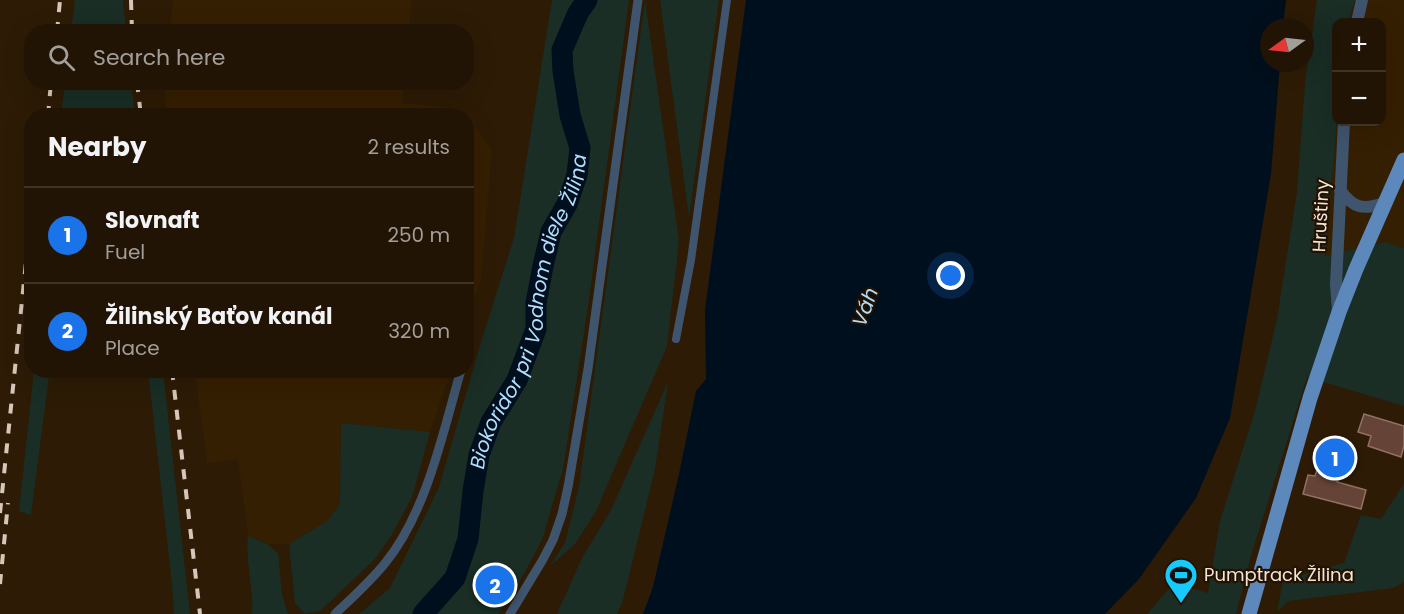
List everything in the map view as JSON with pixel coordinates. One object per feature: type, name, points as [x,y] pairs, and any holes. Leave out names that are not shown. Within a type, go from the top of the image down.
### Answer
[{"type":"main road","points":[[1249,614],[1307,409],[1339,312],[1404,160]]},
{"type":"street","points":[[510,614],[553,540],[568,487],[588,369],[638,0]]},
{"type":"street","points":[[676,339],[691,260],[727,0]]},
{"type":"street","points":[[1358,18],[1362,0]]},
{"type":"street","name":"Hruštiny","points":[[1339,312],[1335,284],[1344,126]]},
{"type":"street","points":[[1340,190],[1353,204],[1361,207],[1384,203]]},
{"type":"street","points":[[335,614],[366,586],[388,561],[405,535],[433,466],[459,378]]},
{"type":"shaded area","points":[[173,0],[412,0],[410,24],[171,24]]},
{"type":"shaded area","points":[[1355,0],[1404,0],[1404,248],[1384,242],[1325,257],[1337,126],[1386,126],[1386,18],[1349,18]]},
{"type":"shaded area","points":[[165,90],[403,90],[402,103],[451,108],[166,108]]},
{"type":"shaded area","points":[[474,126],[492,149],[481,280],[474,301]]},
{"type":"shaded area","points":[[196,378],[449,378],[430,432],[341,423],[340,504],[327,521],[289,544],[267,544],[248,536],[238,459],[207,463]]},
{"type":"green space","points":[[75,0],[123,0],[125,24],[72,24]]},
{"type":"green space","points":[[552,0],[629,0],[588,306],[563,469],[542,540],[513,594],[498,614],[359,614],[390,588],[439,487],[471,378],[474,378],[474,366],[514,238]]},
{"type":"green space","points":[[645,0],[679,241],[667,346],[596,511],[575,544],[550,566],[565,543],[579,487]]},
{"type":"green space","points":[[660,0],[719,0],[689,217]]},
{"type":"green space","points":[[1317,0],[1355,0],[1349,18],[1332,18],[1332,126],[1337,126],[1325,256],[1385,242],[1404,248],[1404,406],[1307,377],[1250,559],[1236,614],[1147,614],[1174,583],[1208,593],[1220,521],[1255,411],[1277,319],[1297,192],[1307,72],[1314,72],[1314,21]]},
{"type":"green space","points":[[64,90],[132,90],[134,108],[62,108]]},
{"type":"green space","points":[[33,378],[49,378],[31,515],[19,511]]},
{"type":"green space","points":[[149,378],[164,378],[190,614],[174,614]]},
{"type":"green space","points":[[668,382],[655,469],[623,600],[617,614],[557,614],[582,558],[611,510]]},
{"type":"green space","points":[[341,423],[430,432],[412,497],[391,536],[375,559],[320,611],[305,614],[295,603],[289,544],[327,521],[340,504]]},
{"type":"green space","points":[[1404,484],[1404,582],[1393,588],[1288,601],[1277,612],[1283,580],[1344,563],[1361,515],[1381,519]]},
{"type":"green space","points":[[248,536],[267,544],[278,553],[282,594],[288,614],[252,614]]},
{"type":"water","name":"Váh","points":[[746,0],[1286,0],[1284,18],[1260,18],[1260,72],[1279,72],[1271,174],[1230,418],[1196,498],[1139,579],[1105,614],[643,614],[653,587],[696,391],[706,379],[705,310]]},
{"type":"building","points":[[1364,414],[1404,426],[1404,446],[1401,457],[1368,446],[1371,436],[1358,432]]},
{"type":"building","points":[[1326,441],[1346,451],[1337,482],[1366,490],[1361,509],[1303,494],[1308,475],[1315,476]]},
{"type":"waterway","name":"Biokoridor pri Vodnom diele Žilina","points":[[423,614],[455,578],[468,539],[479,455],[491,422],[517,380],[536,329],[536,303],[551,232],[567,204],[577,175],[580,148],[570,115],[562,50],[578,13],[587,0]]},
{"type":"railway","points":[[58,24],[60,0]]},
{"type":"railway","points":[[131,0],[132,24]]},
{"type":"railway","points":[[49,108],[50,90]]},
{"type":"railway","points":[[138,90],[140,108]]},
{"type":"railway","points":[[0,513],[24,281]]},
{"type":"railway","points":[[173,378],[200,614]]},
{"type":"railway","points":[[0,584],[8,503]]},
{"type":"place","name":"Slovnaft","points":[[1335,458]]},
{"type":"place","name":"Žilinský Baťov kanál","points":[[495,585]]},
{"type":"place","name":"Pumptrack Žilina","points":[[1181,604]]}]
